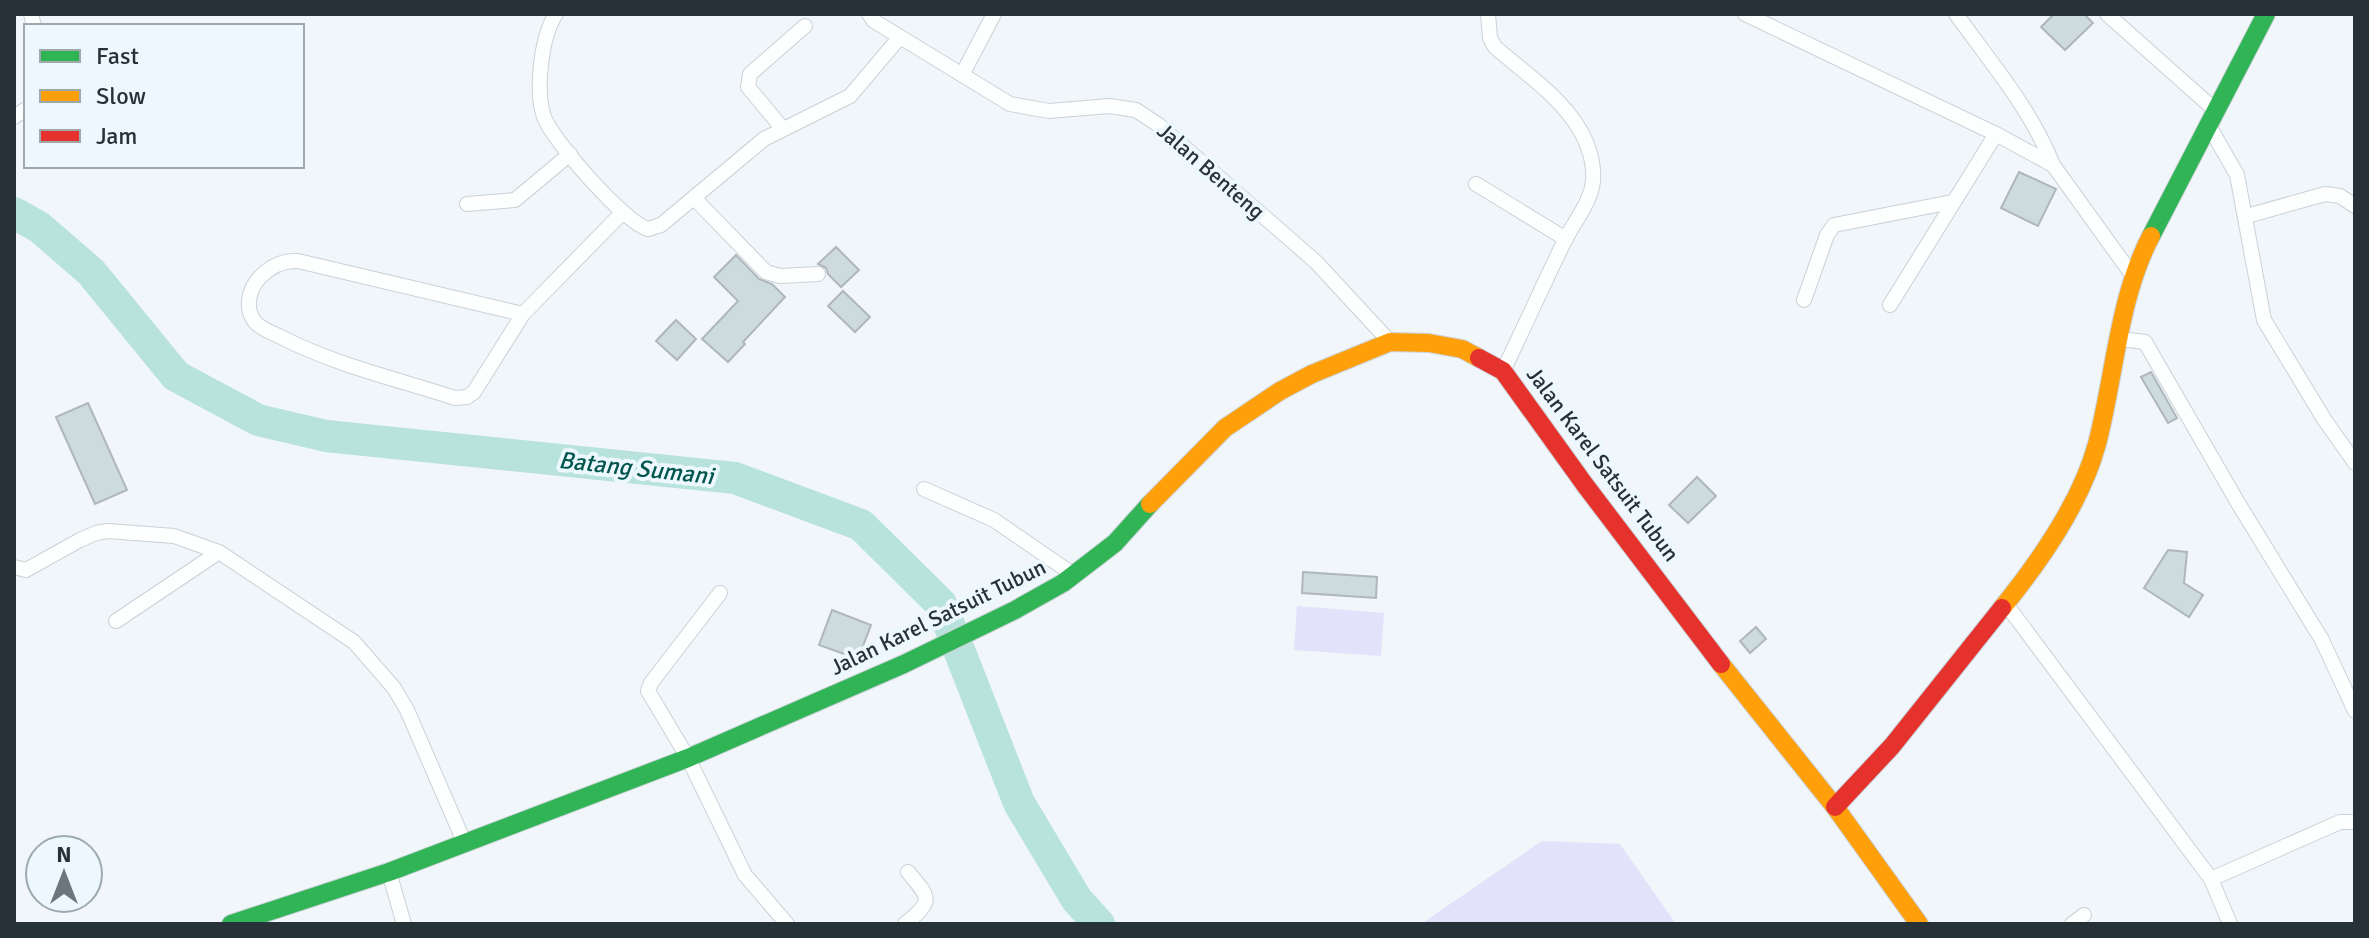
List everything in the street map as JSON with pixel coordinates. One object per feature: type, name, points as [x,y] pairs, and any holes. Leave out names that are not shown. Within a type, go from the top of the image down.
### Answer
[{"type":"street","points":[[556,14],[544,39],[542,52],[545,118],[570,154],[622,213],[643,228],[655,228],[764,139],[850,96],[900,37]]},
{"type":"street","name":"Jalan Benteng","points":[[869,14],[874,21],[1010,104],[1049,111],[1109,106],[1136,110],[1160,126],[1316,262],[1390,342]]},
{"type":"street","points":[[962,75],[994,14]]},
{"type":"street","points":[[1488,14],[1490,38],[1495,47],[1564,107],[1574,120],[1590,153],[1593,184],[1503,371]]},
{"type":"street","points":[[1745,14],[1996,134],[2053,165]]},
{"type":"street","points":[[1956,14],[2027,110],[2043,137],[2053,165],[2133,276]]},
{"type":"street","points":[[2107,14],[2211,117],[2237,175],[2264,320],[2324,419],[2355,463]]},
{"type":"street","points":[[1835,807],[1892,746],[2006,604],[2062,527],[2096,447],[2140,256],[2266,14]]},
{"type":"street","points":[[783,129],[748,87],[748,82],[750,74],[805,26]]},
{"type":"street","points":[[1890,305],[1996,134]]},
{"type":"street","points":[[467,204],[515,200],[570,154]]},
{"type":"street","points":[[1476,184],[1566,239]]},
{"type":"street","points":[[2247,216],[2325,194],[2340,196],[2355,206]]},
{"type":"street","points":[[694,198],[766,272],[780,276],[818,274]]},
{"type":"street","points":[[1804,300],[1827,235],[1834,225],[1952,202]]},
{"type":"street","points":[[523,314],[298,261],[281,263],[263,275],[252,288],[248,303],[249,311],[258,325],[304,349],[461,398],[474,392],[523,314],[622,213]]},
{"type":"street","points":[[2121,339],[2145,342],[2322,640],[2355,711]]},
{"type":"street","name":"Jalan Karel Satsuit Tubun","points":[[231,924],[389,872],[688,758],[904,664],[1015,610],[1074,575],[1115,543],[1225,428],[1291,385],[1390,342],[1429,343],[1462,349],[1503,371],[1585,485],[1780,741],[1835,807],[1919,924]]},
{"type":"street","points":[[924,489],[994,520],[1074,575]]},
{"type":"street","points":[[14,567],[20,570],[35,567],[80,540],[108,531],[174,536],[219,552],[354,642],[384,676],[407,710],[465,844]]},
{"type":"street","points":[[116,621],[219,552]]},
{"type":"street","points":[[720,593],[648,687],[650,697],[688,758],[745,875],[787,924]]},
{"type":"street","points":[[2006,604],[2211,879],[2230,924]]},
{"type":"street","points":[[2211,879],[2340,822],[2355,822]]},
{"type":"street","points":[[389,872],[404,924]]},
{"type":"street","points":[[905,924],[924,908],[927,900],[926,893],[908,872]]},
{"type":"shaded area","points":[[1297,606],[1384,613],[1381,656],[1294,650]]},
{"type":"shaded area","points":[[1542,841],[1620,844],[1676,924],[1421,924]]},
{"type":"building","points":[[2054,14],[2084,14],[2093,23],[2065,50],[2041,27]]},
{"type":"building","points":[[2019,172],[2056,189],[2038,226],[2001,208]]},
{"type":"building","points":[[836,247],[859,270],[841,287],[826,268],[818,264]]},
{"type":"building","points":[[736,255],[759,279],[772,284],[785,297],[728,362],[702,339],[738,301],[714,277]]},
{"type":"building","points":[[843,291],[870,317],[855,332],[828,306]]},
{"type":"building","points":[[676,320],[696,339],[677,360],[656,341]]},
{"type":"building","points":[[2151,372],[2177,418],[2168,423],[2141,377]]},
{"type":"building","points":[[88,403],[127,490],[95,504],[56,417]]},
{"type":"building","points":[[1697,477],[1716,496],[1688,523],[1669,505]]},
{"type":"building","points":[[2168,550],[2187,552],[2184,583],[2203,595],[2189,617],[2144,588]]},
{"type":"building","points":[[1303,572],[1377,577],[1376,598],[1302,593]]},
{"type":"building","points":[[832,610],[871,625],[858,659],[819,645]]},
{"type":"building","points":[[1756,627],[1766,639],[1750,653],[1740,641]]},
{"type":"waterway","name":"Batang Sumani","points":[[14,213],[39,227],[91,272],[176,376],[258,420],[326,436],[735,478],[861,525],[941,604],[1019,803],[1077,900],[1099,924]]},
{"type":"traffic: fast","points":[[2151,236],[2266,14]]},
{"type":"traffic: fast","points":[[231,924],[389,872],[688,758],[904,664],[1063,583],[1115,543],[1150,504]]},
{"type":"traffic: slow","points":[[2002,608],[2058,530],[2090,466],[2103,418],[2124,311],[2151,236]]},
{"type":"traffic: slow","points":[[1150,504],[1225,428],[1280,391],[1312,374],[1390,342],[1429,343],[1462,349],[1479,358]]},
{"type":"traffic: slow","points":[[1721,664],[1835,807],[1919,924]]},
{"type":"traffic: jam","points":[[1479,358],[1503,371],[1721,664]]},
{"type":"traffic: jam","points":[[1835,807],[1892,746],[2002,608]]}]
